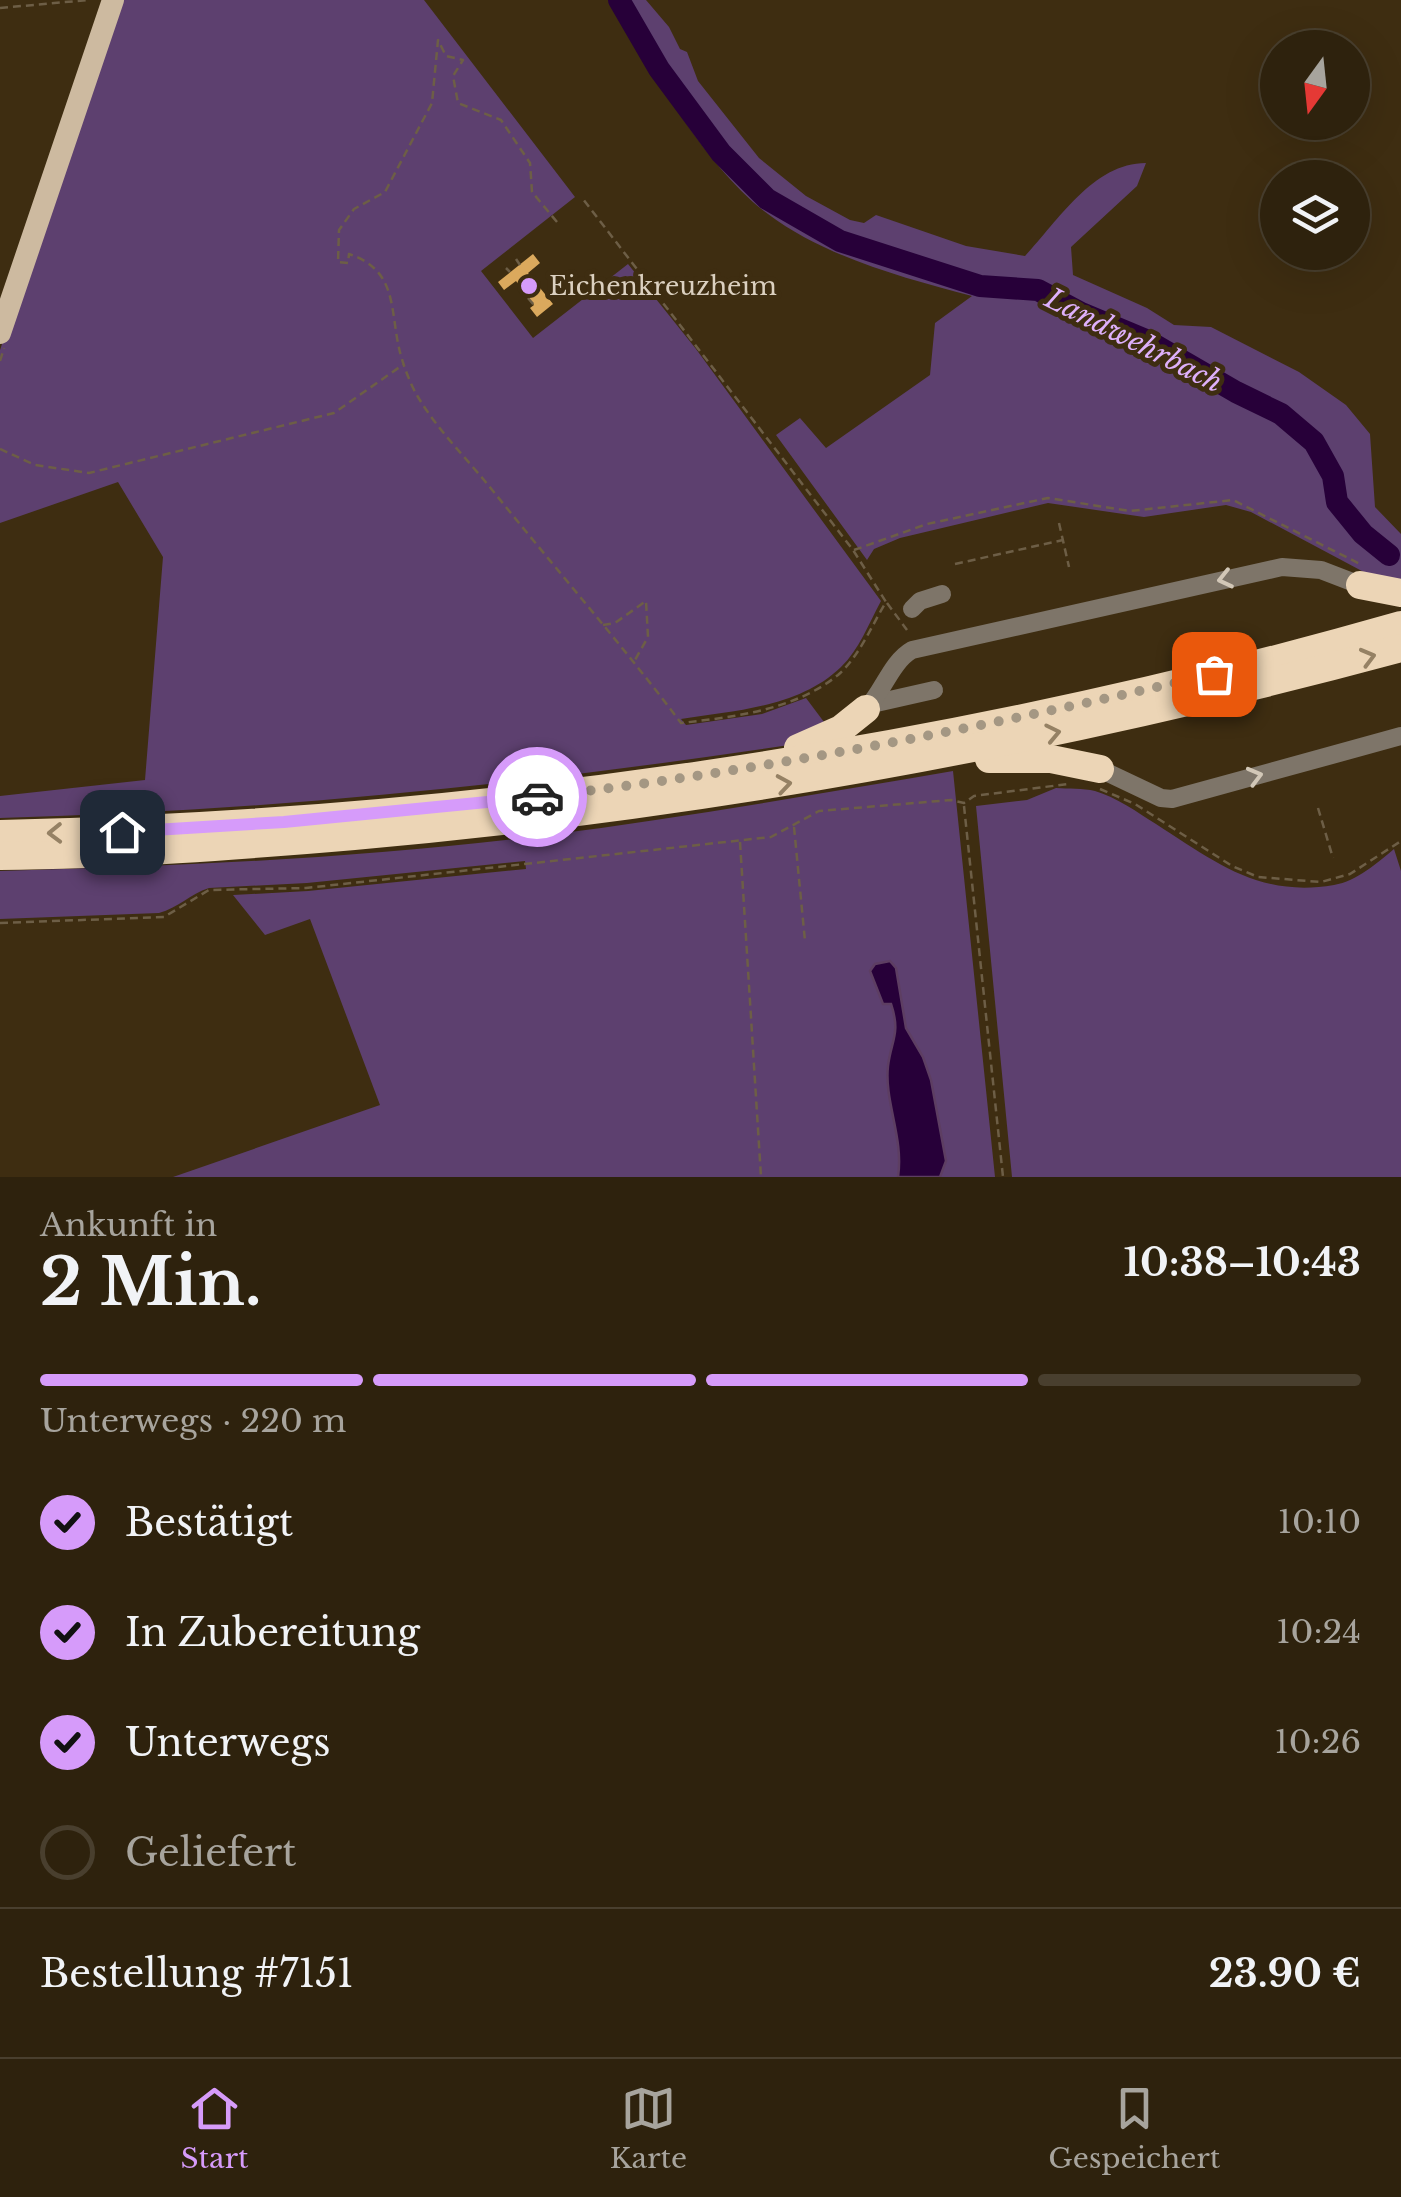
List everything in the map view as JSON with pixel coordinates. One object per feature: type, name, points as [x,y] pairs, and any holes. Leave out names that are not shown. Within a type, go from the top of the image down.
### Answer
[{"type":"highway","points":[[1366,578],[1401,593]]},
{"type":"highway","points":[[0,834],[122,832],[343,817],[500,802],[710,774],[1002,722],[1233,670],[1401,625]]},
{"type":"highway","points":[[0,856],[285,842],[560,816],[707,796],[923,759],[1191,703],[1401,648]]},
{"type":"highway","points":[[710,774],[813,744],[842,729],[869,706]]},
{"type":"highway","points":[[923,759],[1051,760],[1090,780]]},
{"type":"main road","points":[[0,333],[112,0]]},
{"type":"lane","points":[[869,706],[898,662],[912,650],[1282,567],[1366,578]]},
{"type":"lane","points":[[912,609],[920,601],[942,594]]},
{"type":"lane","points":[[869,706],[934,690]]},
{"type":"lane","points":[[1090,780],[1172,799],[1401,736]]},
{"type":"path","points":[[0,8],[88,0]]},
{"type":"path","points":[[557,222],[532,192],[530,163],[501,120],[458,103],[452,76],[463,60],[446,56],[438,40],[432,103],[385,192],[354,209],[339,230],[338,262],[348,263],[349,254],[360,257],[384,280],[393,300],[399,350],[416,396],[601,626],[635,662],[681,724],[754,713],[802,697],[838,675],[886,602]]},
{"type":"path","points":[[583,199],[853,550],[907,630]]},
{"type":"path","points":[[516,259],[520,264]]},
{"type":"path","points":[[506,268],[510,272]]},
{"type":"path","points":[[549,299],[554,295]]},
{"type":"path","points":[[528,298],[534,305]]},
{"type":"path","points":[[0,449],[36,465],[89,473],[182,453],[334,412],[405,363]]},
{"type":"path","points":[[853,550],[927,524],[1048,498],[1130,511],[1233,500],[1366,578]]},
{"type":"path","points":[[1059,523],[1069,566]]},
{"type":"path","points":[[956,564],[1063,540]]},
{"type":"path","points":[[601,626],[616,623],[646,601],[648,637],[635,662]]},
{"type":"path","points":[[0,923],[164,917],[209,890],[306,888],[772,837],[818,811],[951,800],[964,803],[974,796],[1090,780],[1232,866],[1258,877],[1321,882],[1350,874],[1401,842]]},
{"type":"path","points":[[964,803],[1003,1177]]},
{"type":"path","points":[[1318,808],[1332,858]]},
{"type":"path","points":[[794,826],[805,941]]},
{"type":"path","points":[[740,840],[761,1177]]},
{"type":"shaded area","points":[[118,0],[424,0],[575,197],[481,271],[533,338],[628,264],[696,349],[881,601],[853,653],[825,680],[766,705],[681,719],[686,725],[762,714],[806,698],[830,730],[796,744],[499,783],[300,802],[0,818],[0,796],[145,780],[163,557],[118,482],[0,523],[0,350]]},
{"type":"shaded area","points":[[610,0],[646,0],[669,27],[680,49],[687,52],[698,81],[759,158],[806,196],[850,220],[864,223],[876,215],[966,246],[1025,256],[1093,183],[1127,166],[1146,163],[1137,186],[1071,247],[1073,275],[1147,308],[1174,325],[1211,327],[1299,372],[1346,405],[1370,434],[1375,507],[1401,534],[1401,586],[1375,578],[1251,512],[1226,505],[1144,517],[1048,503],[900,538],[874,549],[867,560],[776,435],[800,418],[826,448],[930,375],[935,323],[972,296],[840,254],[768,214],[745,195],[701,144]]},
{"type":"shaded area","points":[[953,771],[995,1177],[940,1177],[946,1161],[931,1080],[906,1028],[896,968],[891,1004],[895,1046],[888,1066],[901,1155],[898,1177],[173,1177],[380,1105],[310,919],[265,935],[233,895],[526,869],[525,861],[307,883],[209,888],[159,913],[0,919],[0,871],[274,860],[479,843],[648,821]]},
{"type":"shaded area","points":[[1056,788],[1090,790],[1111,797],[1239,874],[1283,886],[1308,888],[1351,880],[1394,849],[1401,871],[1401,1177],[1012,1177],[976,806],[1027,800]]},
{"type":"shaded area","points":[[890,961],[896,968],[906,1028],[931,1080],[946,1161],[940,1177],[898,1177],[888,1079],[895,1023],[891,1004],[883,1004],[870,971],[875,964]]},
{"type":"building","name":"Eichenkreuzheim","points":[[533,254],[540,263],[528,273],[553,304],[537,317],[530,308],[534,305],[516,281],[504,290],[498,282]]},
{"type":"waterway","name":"Landwehrbach","points":[[619,0],[659,69],[721,153],[767,199],[840,241],[980,286],[1038,290],[1148,341],[1281,414],[1314,442],[1333,476],[1337,502],[1363,534],[1389,555]]},
{"type":"way so far","points":[[537,797],[848,751],[1098,702],[1214,674]]},
{"type":"place","name":"Eichenkreuzheim","points":[[529,286]]},
{"type":"route","points":[[122,832],[284,822],[537,797]]}]
